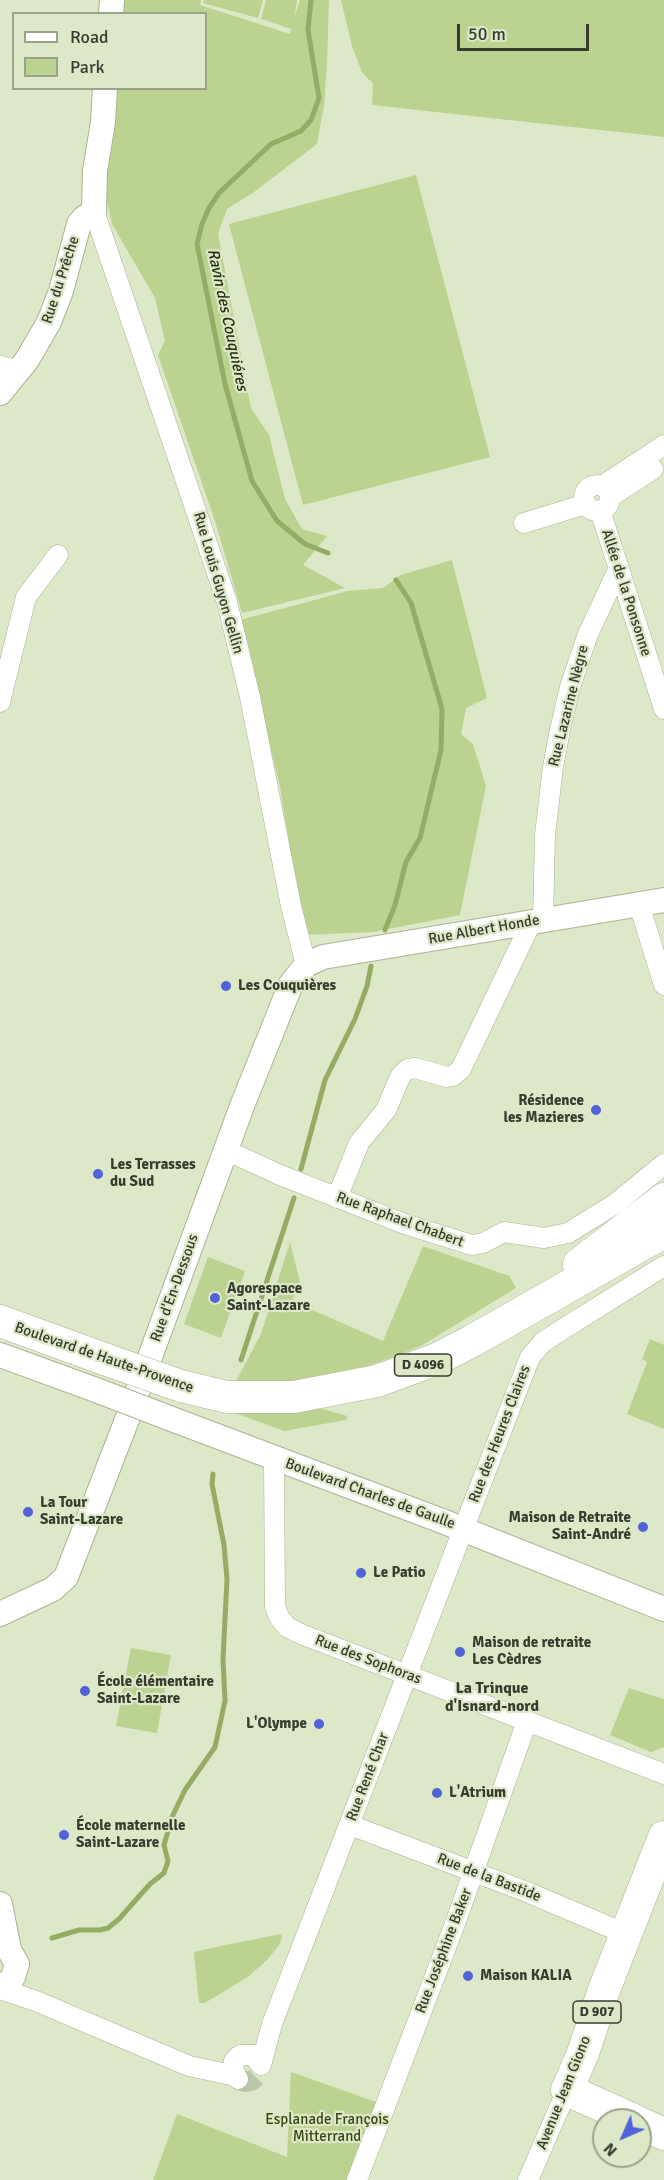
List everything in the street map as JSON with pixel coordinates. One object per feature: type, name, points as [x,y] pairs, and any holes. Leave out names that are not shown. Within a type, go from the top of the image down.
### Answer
[{"type":"main road","name":"Boulevard de Haute-Provence","points":[[516,1316],[603,1244],[664,1199]]},
{"type":"main road","name":"Boulevard de Haute-Provence","points":[[0,1322],[181,1386],[227,1397],[245,1399],[322,1394],[408,1371],[463,1346],[619,1260],[664,1232]]},
{"type":"main road","name":"Avenue Jean Giono","points":[[567,2090],[583,2053],[626,1934],[662,1851]]},
{"type":"main road","points":[[567,2090],[607,2108]]},
{"type":"street","points":[[94,211],[94,171],[103,123],[105,90]]},
{"type":"street","name":"Rue du Prêche","points":[[0,393],[9,368],[43,333],[56,307],[79,224],[94,211]]},
{"type":"street","name":"Rue Louis Guyon Gellin","points":[[94,211],[226,602],[250,697],[293,914],[306,965]]},
{"type":"street","points":[[600,499],[664,445]]},
{"type":"street","points":[[524,523],[600,499],[664,461]]},
{"type":"street","name":"Allée de la Ponsonne","points":[[600,499],[618,570],[664,709]]},
{"type":"street","points":[[0,702],[26,597],[58,555]]},
{"type":"street","name":"Rue Lazarine Nègre","points":[[537,922],[553,767],[560,730],[572,680],[588,633],[618,570]]},
{"type":"street","name":"Rue Albert Honde","points":[[306,965],[323,957],[664,900]]},
{"type":"street","points":[[639,904],[664,986]]},
{"type":"street","points":[[329,1195],[361,1139],[386,1110],[401,1075],[414,1068],[447,1077],[461,1070],[537,922]]},
{"type":"street","name":"Rue d'En-Dessous","points":[[0,1614],[53,1588],[66,1577],[135,1398],[224,1153],[291,984],[306,965]]},
{"type":"street","name":"Rue Raphael Chabert","points":[[224,1153],[239,1156],[329,1195],[467,1245],[479,1245],[504,1232],[550,1238],[568,1233],[598,1215],[664,1164]]},
{"type":"street","name":"Rue des Heures Claires","points":[[463,1529],[530,1357],[543,1342],[664,1266]]},
{"type":"street","name":"Boulevard Charles de Gaulle","points":[[0,1345],[42,1359],[86,1386]]},
{"type":"street","name":"Boulevard Charles de Gaulle","points":[[0,1354],[463,1529],[664,1610]]},
{"type":"street","name":"Rue des Sophoras","points":[[274,1458],[275,1605],[279,1617],[292,1630],[664,1774]]},
{"type":"street","name":"Rue René Char","points":[[5,1968],[36,2001],[189,2066],[236,2074],[234,2061],[240,2055],[255,2060],[272,2024],[350,1825],[463,1529]]},
{"type":"street","name":"Rue Joséphine Baker","points":[[357,2180],[474,1872],[527,1721]]},
{"type":"street","name":"Rue de la Bastide","points":[[350,1825],[474,1872],[626,1934]]},
{"type":"street","points":[[1,1913],[5,1968]]},
{"type":"street","name":"Avenue Jean Giono","points":[[528,2180],[567,2090]]},
{"type":"green space","points":[[124,0],[201,0],[200,5],[290,34],[291,29],[261,19],[266,0],[297,0],[294,18],[300,0],[329,0],[324,106],[317,144],[254,192],[227,209],[218,234],[251,408],[269,435],[285,499],[302,529],[327,536],[303,565],[345,588],[242,613],[215,521],[158,355],[165,341],[155,298],[112,224],[105,193],[117,90],[207,90],[207,12],[123,12]]},
{"type":"green space","points":[[204,0],[263,0],[258,18],[203,3]]},
{"type":"green space","points":[[341,0],[664,0],[664,137],[372,105],[373,84],[362,72],[352,46]]},
{"type":"green space","points":[[416,175],[490,457],[303,505],[229,224]]},
{"type":"green space","points":[[452,560],[487,698],[466,708],[461,734],[473,744],[486,786],[460,915],[373,932],[304,935],[280,787],[240,620],[348,591],[383,588],[401,575]]},
{"type":"green space","points":[[290,1242],[300,1282],[292,1301],[383,1341],[423,1246],[509,1276],[516,1288],[421,1346],[371,1365],[305,1380],[235,1383],[261,1334]]},
{"type":"green space","name":"Agorespace Saint-Lazare","points":[[208,1257],[245,1271],[221,1338],[184,1324]]},
{"type":"green space","points":[[650,1339],[664,1345],[664,1429],[627,1414],[647,1362],[642,1359]]},
{"type":"green space","points":[[316,1407],[347,1416],[346,1420],[284,1431],[235,1413],[237,1409]]},
{"type":"green space","points":[[131,1648],[171,1655],[157,1733],[116,1726]]},
{"type":"green space","points":[[629,1688],[664,1699],[664,1747],[651,1752],[610,1735]]},
{"type":"green space","points":[[281,1934],[279,1945],[268,1959],[249,1976],[205,2003],[199,2003],[194,1953]]},
{"type":"green space","name":"Esplanade François Mitterrand","points":[[291,2072],[379,2103],[349,2180],[153,2180],[177,2114],[287,2157]]},
{"type":"waterway","name":"Ravin des Couquiéres","points":[[311,0],[308,30],[319,98],[311,120],[301,131],[271,144],[219,193],[202,224],[197,244],[225,384],[252,481],[277,521],[305,544],[328,553]]},
{"type":"waterway","name":"Ravin des Couquiéres","points":[[385,930],[395,905],[406,862],[420,838],[441,750],[442,709],[411,603],[396,580]]},
{"type":"waterway","name":"Ravin des Couquiéres","points":[[301,1169],[325,1080],[355,1019],[367,986],[371,966]]},
{"type":"waterway","name":"Ravin des Couquiéres","points":[[241,1360],[294,1198]]},
{"type":"waterway","name":"Ravin des Couquiéres","points":[[52,1938],[79,1930],[108,1928],[150,1884],[164,1873],[168,1861],[164,1845],[172,1817],[185,1790],[215,1747],[225,1701],[223,1659],[227,1579],[224,1545],[212,1484],[213,1474]]},
{"type":"tunnel","points":[[238,2079],[245,2082],[253,2080],[259,2074],[261,2065]]},
{"type":"place","name":"Les Couquières","points":[[226,986]]},
{"type":"place","name":"Résidence les Mazieres","points":[[596,1110]]},
{"type":"place","name":"Les Terrasses du Sud","points":[[98,1174]]},
{"type":"place","name":"Agorespace Saint-Lazare","points":[[215,1298]]},
{"type":"place","name":"La Tour Saint-Lazare","points":[[28,1512]]},
{"type":"place","name":"Maison de Retraite Saint-André","points":[[643,1527]]},
{"type":"place","name":"Le Patio","points":[[361,1573]]},
{"type":"place","name":"Maison de retraite Les Cèdres","points":[[460,1652]]},
{"type":"place","name":"École élémentaire Saint-Lazare","points":[[85,1691]]},
{"type":"place","name":"L'Olympe","points":[[319,1724]]},
{"type":"place","name":"L'Atrium","points":[[437,1793]]},
{"type":"place","name":"École maternelle Saint-Lazare","points":[[64,1835]]},
{"type":"place","name":"Maison KALIA","points":[[468,1976]]},
{"type":"district","name":"La Trinque d'Isnard-nord","points":[[492,1698]]}]
